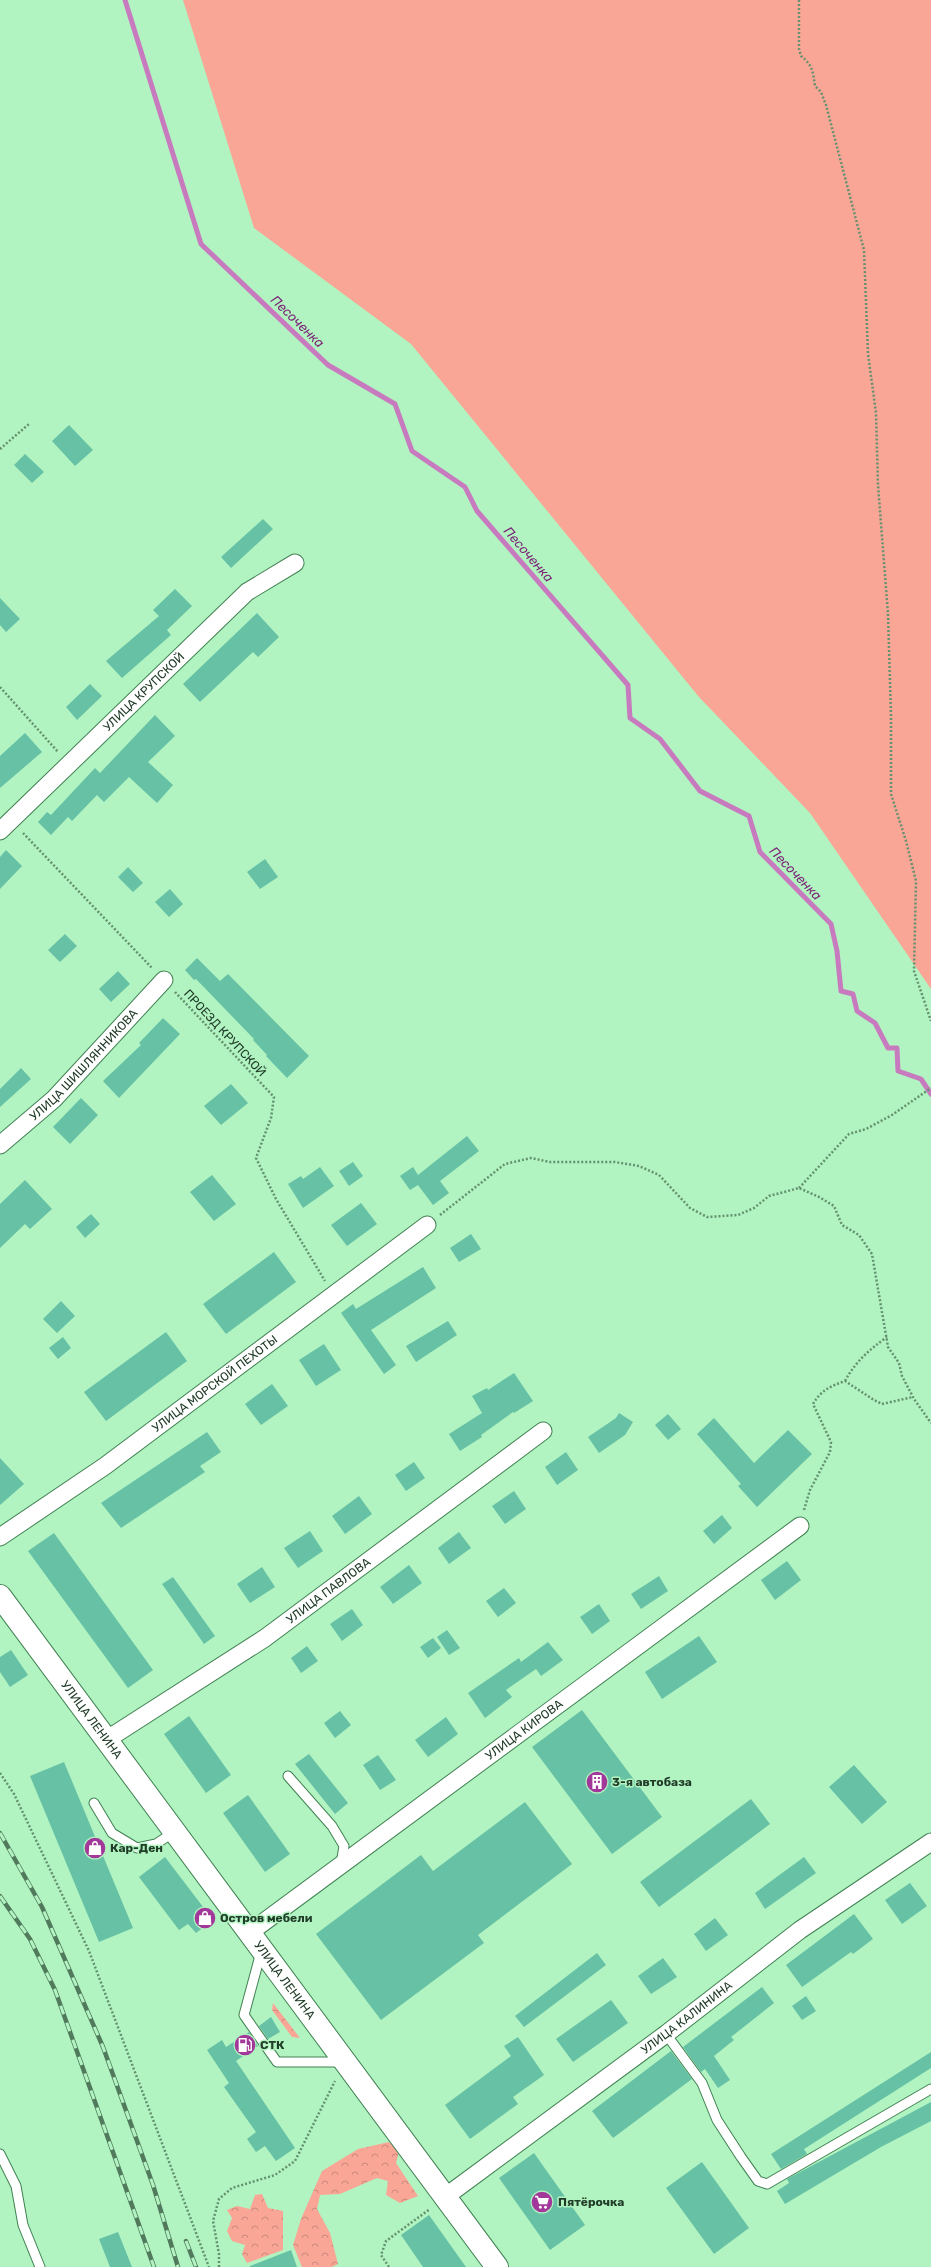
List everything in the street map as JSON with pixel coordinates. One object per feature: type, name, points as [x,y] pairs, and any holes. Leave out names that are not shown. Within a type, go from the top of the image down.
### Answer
[{"type":"street","name":"УЛИЦА КРУПСКОЙ","points":[[6,826],[68,764],[247,592],[295,563]]},
{"type":"street","name":"УЛИЦА ШИШЛЯННИКОВА","points":[[0,1145],[54,1099],[164,980]]},
{"type":"street","name":"УЛИЦА МОРСКОЙ ПЕХОТЫ","points":[[0,1538],[105,1466],[427,1225]]},
{"type":"street","name":"УЛИЦА ПАВЛОВА","points":[[106,1740],[264,1638],[543,1431]]},
{"type":"street","name":"УЛИЦА КИРОВА","points":[[249,1933],[800,1526]]},
{"type":"street","name":"УЛИЦА ЛЕНИНА","points":[[0,1596],[497,2267]]},
{"type":"street","name":"УЛИЦА КАЛИНИНА","points":[[445,2197],[666,2034],[800,1930],[931,1842]]},
{"type":"lane","points":[[288,1776],[332,1826],[344,1846],[341,1865]]},
{"type":"lane","points":[[94,1803],[112,1833],[137,1848],[156,1844],[174,1832]]},
{"type":"lane","points":[[262,1950],[244,2015],[277,2062],[345,2062]]},
{"type":"lane","points":[[666,2034],[702,2083],[717,2120],[741,2157],[758,2181],[768,2184],[931,2089]]},
{"type":"lane","points":[[0,2154],[16,2186],[23,2225],[40,2267]]},
{"type":"path","points":[[800,0],[799,49],[801,56],[810,62],[813,69],[815,86],[821,92],[826,105],[864,250],[868,354],[876,413],[878,485],[888,614],[891,716],[891,794],[906,841],[916,881],[914,971],[931,1021]]},
{"type":"path","points":[[0,449],[29,424]]},
{"type":"path","points":[[0,687],[68,764]]},
{"type":"path","name":"ПРОЕЗД КРУПСКОЙ","points":[[6,826],[164,980],[274,1097],[271,1118],[256,1158],[276,1199],[334,1295]]},
{"type":"path","points":[[427,1225],[505,1164],[531,1158],[550,1162],[615,1162],[639,1166],[659,1175],[690,1208],[707,1216],[738,1215],[754,1208],[769,1196],[799,1188],[849,1134],[866,1129],[892,1115],[922,1096],[931,1088]]},
{"type":"path","points":[[799,1188],[819,1196],[834,1206],[842,1225],[859,1235],[872,1254],[888,1347],[899,1363],[902,1376],[913,1397],[931,1423]]},
{"type":"path","points":[[800,1526],[810,1490],[830,1452],[831,1442],[813,1404],[825,1389],[845,1381],[853,1367],[866,1352],[887,1337]]},
{"type":"path","points":[[845,1381],[882,1404],[913,1397]]},
{"type":"path","points":[[0,1773],[14,1794],[89,1951],[209,2267]]},
{"type":"path","points":[[219,2267],[219,2254],[213,2221],[219,2199],[232,2188],[275,2175],[295,2161],[345,2062]]},
{"type":"path","points":[[389,2267],[381,2255],[386,2241],[445,2197]]},
{"type":"green space","points":[[183,0],[931,0],[931,989],[810,813],[699,697],[411,344],[254,228]]},
{"type":"green space","points":[[273,2003],[300,2038],[292,2037],[272,2010]]},
{"type":"green space","points":[[389,2142],[399,2151],[396,2163],[418,2196],[400,2203],[386,2195],[388,2181],[377,2178],[340,2194],[320,2195],[317,2209],[330,2233],[338,2264],[332,2267],[302,2267],[293,2245],[301,2219],[322,2171],[358,2149]]},
{"type":"green space","points":[[262,2194],[268,2208],[283,2211],[283,2250],[247,2263],[242,2254],[245,2245],[232,2241],[227,2231],[232,2218],[227,2210],[237,2206],[250,2209],[255,2195]]},
{"type":"building","points":[[69,425],[93,450],[75,466],[52,441]]},
{"type":"building","points":[[25,454],[44,472],[32,483],[14,465]]},
{"type":"building","points":[[263,519],[273,529],[231,568],[221,557]]},
{"type":"building","points":[[175,589],[192,606],[167,630],[171,635],[122,678],[106,661],[159,616],[153,610]]},
{"type":"building","points":[[0,598],[20,619],[6,632],[0,625]]},
{"type":"building","points":[[257,613],[279,637],[258,657],[253,652],[200,702],[183,684]]},
{"type":"building","points":[[90,684],[102,696],[77,720],[66,707]]},
{"type":"building","points":[[155,715],[175,736],[148,762],[173,785],[157,803],[129,777],[104,802],[97,795],[72,821],[68,817],[51,835],[38,822],[47,812],[51,815],[95,768],[100,773]]},
{"type":"building","points":[[25,733],[42,752],[0,788],[0,756]]},
{"type":"building","points":[[6,850],[22,866],[0,889],[0,857]]},
{"type":"building","points":[[265,859],[278,877],[260,889],[247,872]]},
{"type":"building","points":[[128,867],[143,883],[133,892],[118,877]]},
{"type":"building","points":[[170,889],[183,904],[169,917],[155,902]]},
{"type":"building","points":[[65,934],[77,946],[60,962],[48,950]]},
{"type":"building","points":[[197,958],[220,981],[228,974],[309,1056],[287,1078],[266,1056],[267,1055],[253,1040],[254,1039],[196,979],[194,980],[185,970]]},
{"type":"building","points":[[118,971],[130,984],[111,1002],[99,989]]},
{"type":"building","points":[[163,1018],[180,1034],[119,1098],[103,1081],[141,1045],[139,1043]]},
{"type":"building","points":[[21,1068],[31,1079],[0,1107],[0,1089]]},
{"type":"building","points":[[231,1084],[248,1103],[221,1125],[204,1106]]},
{"type":"building","points":[[81,1098],[98,1115],[70,1144],[53,1127]]},
{"type":"building","points":[[467,1136],[479,1151],[440,1181],[449,1193],[433,1205],[418,1185],[410,1190],[400,1176],[413,1167],[418,1175]]},
{"type":"building","points":[[353,1162],[363,1176],[349,1186],[339,1171]]},
{"type":"building","points":[[320,1167],[334,1186],[303,1208],[288,1184],[301,1176],[303,1179]]},
{"type":"building","points":[[212,1175],[236,1204],[214,1221],[190,1192]]},
{"type":"building","points":[[25,1180],[52,1209],[30,1229],[25,1224],[0,1248],[0,1204]]},
{"type":"building","points":[[361,1203],[377,1224],[347,1246],[331,1225]]},
{"type":"building","points":[[91,1214],[100,1224],[85,1238],[76,1227]]},
{"type":"building","points":[[471,1234],[481,1249],[459,1262],[450,1248]]},
{"type":"building","points":[[274,1252],[296,1282],[226,1334],[203,1304]]},
{"type":"building","points":[[423,1267],[436,1288],[371,1330],[396,1365],[384,1374],[341,1313],[353,1304],[356,1309]]},
{"type":"building","points":[[61,1301],[75,1316],[57,1333],[43,1319]]},
{"type":"building","points":[[448,1321],[457,1335],[416,1362],[406,1346]]},
{"type":"building","points":[[166,1332],[187,1361],[106,1421],[84,1392]]},
{"type":"building","points":[[63,1337],[71,1348],[58,1359],[49,1348]]},
{"type":"building","points":[[324,1344],[341,1370],[316,1386],[299,1360]]},
{"type":"building","points":[[514,1373],[533,1401],[514,1413],[513,1412],[481,1435],[482,1437],[460,1451],[449,1434],[482,1413],[472,1396],[487,1388],[488,1390]]},
{"type":"building","points":[[272,1384],[288,1406],[261,1425],[245,1404]]},
{"type":"building","points":[[619,1413],[633,1422],[625,1435],[599,1453],[588,1437],[616,1418]]},
{"type":"building","points":[[668,1414],[681,1429],[668,1440],[655,1425]]},
{"type":"building","points":[[714,1418],[754,1463],[788,1430],[812,1454],[757,1507],[738,1486],[741,1484],[697,1434]]},
{"type":"building","points":[[207,1432],[221,1452],[200,1466],[205,1472],[121,1528],[101,1503]]},
{"type":"building","points":[[566,1452],[578,1470],[557,1485],[545,1467]]},
{"type":"building","points":[[0,1458],[24,1484],[0,1505]]},
{"type":"building","points":[[414,1462],[425,1478],[406,1491],[395,1475]]},
{"type":"building","points":[[514,1491],[526,1509],[505,1524],[492,1506]]},
{"type":"building","points":[[359,1496],[372,1514],[345,1534],[332,1516]]},
{"type":"building","points":[[722,1515],[732,1528],[714,1544],[703,1531]]},
{"type":"building","points":[[310,1531],[323,1551],[298,1568],[284,1548]]},
{"type":"building","points":[[459,1532],[471,1548],[449,1564],[438,1548]]},
{"type":"building","points":[[54,1533],[153,1670],[128,1688],[28,1551]]},
{"type":"building","points":[[787,1561],[801,1580],[775,1600],[761,1580]]},
{"type":"building","points":[[409,1565],[422,1583],[393,1604],[380,1587]]},
{"type":"building","points":[[262,1567],[275,1587],[250,1603],[237,1584]]},
{"type":"building","points":[[659,1576],[668,1591],[641,1609],[631,1594]]},
{"type":"building","points":[[173,1577],[215,1636],[204,1644],[162,1584]]},
{"type":"building","points":[[504,1588],[516,1603],[498,1617],[486,1601]]},
{"type":"building","points":[[599,1604],[610,1621],[592,1634],[580,1617]]},
{"type":"building","points":[[352,1609],[363,1625],[342,1641],[330,1624]]},
{"type":"building","points":[[447,1630],[460,1648],[449,1655],[437,1637]]},
{"type":"building","points":[[699,1636],[717,1662],[662,1699],[645,1672]]},
{"type":"building","points":[[433,1638],[441,1648],[428,1658],[420,1647]]},
{"type":"building","points":[[548,1642],[563,1660],[541,1676],[536,1669],[506,1690],[512,1697],[485,1718],[468,1693],[519,1658],[521,1662]]},
{"type":"building","points":[[307,1646],[318,1661],[301,1673],[291,1658]]},
{"type":"building","points":[[11,1650],[28,1675],[10,1687],[0,1672],[0,1657]]},
{"type":"building","name":"3-я автобаза","points":[[582,1710],[662,1817],[612,1854],[532,1747]]},
{"type":"building","points":[[340,1711],[351,1725],[335,1738],[324,1723]]},
{"type":"building","points":[[189,1716],[231,1775],[206,1793],[164,1734]]},
{"type":"building","points":[[446,1717],[458,1734],[428,1757],[415,1740]]},
{"type":"building","points":[[309,1754],[348,1803],[335,1814],[295,1764]]},
{"type":"building","points":[[378,1755],[396,1780],[380,1790],[363,1765]]},
{"type":"building","points":[[64,1762],[133,1928],[99,1942],[30,1776]]},
{"type":"building","points":[[854,1765],[887,1802],[862,1824],[829,1787]]},
{"type":"building","points":[[248,1795],[290,1854],[265,1872],[223,1813]]},
{"type":"building","points":[[751,1799],[770,1824],[659,1907],[640,1882]]},
{"type":"building","points":[[525,1802],[572,1864],[478,1935],[484,1943],[381,2020],[316,1934],[421,1855],[433,1871]]},
{"type":"building","points":[[165,1857],[213,1920],[196,1933],[188,1924],[179,1930],[139,1877]]},
{"type":"building","points":[[804,1857],[816,1873],[765,1909],[755,1893]]},
{"type":"building","points":[[910,1883],[927,1906],[902,1924],[885,1900]]},
{"type":"building","points":[[854,1914],[873,1939],[853,1954],[851,1952],[802,1987],[786,1965]]},
{"type":"building","points":[[715,1918],[728,1935],[706,1951],[694,1934]]},
{"type":"building","points":[[597,1953],[606,1965],[524,2027],[515,2016]]},
{"type":"building","points":[[663,1958],[677,1977],[651,1994],[638,1976]]},
{"type":"building","points":[[762,1987],[774,2003],[731,2037],[734,2040],[714,2056],[730,2080],[718,2088],[705,2069],[701,2072],[683,2047]]},
{"type":"building","points":[[806,1996],[816,2011],[802,2020],[792,2006]]},
{"type":"building","points":[[611,2000],[628,2023],[573,2062],[556,2039]]},
{"type":"building","points":[[271,2017],[280,2032],[268,2039],[259,2026]]},
{"type":"building","points":[[249,2032],[258,2046],[236,2061],[295,2148],[276,2161],[265,2146],[256,2152],[247,2139],[256,2132],[224,2087],[229,2083],[207,2050],[222,2040],[226,2047]]},
{"type":"building","points":[[518,2037],[544,2075],[513,2097],[518,2104],[470,2139],[445,2105],[511,2056],[504,2046]]},
{"type":"building","points":[[671,2051],[692,2079],[613,2138],[592,2111]]},
{"type":"building","points":[[931,2052],[931,2068],[804,2149],[807,2154],[781,2169],[771,2154]]},
{"type":"building","points":[[931,2102],[931,2121],[881,2147],[785,2204],[777,2191],[789,2183],[787,2179]]},
{"type":"building","name":"Пятёрочка","points":[[534,2153],[585,2225],[550,2250],[499,2178]]},
{"type":"building","points":[[702,2162],[749,2228],[714,2254],[666,2188]]},
{"type":"building","points":[[429,2215],[466,2267],[423,2267],[401,2235]]},
{"type":"building","points":[[118,2232],[132,2267],[110,2267],[99,2239]]},
{"type":"building","points":[[291,2250],[297,2267],[250,2267],[250,2266]]},
{"type":"waterway","name":"Песоченка","points":[[125,0],[201,244],[328,365],[395,404],[412,451],[465,487],[477,511],[628,685],[630,718],[660,739],[700,791],[749,816],[760,852],[831,924],[837,951],[841,991],[853,994],[857,1011],[875,1023],[888,1048],[897,1048],[898,1071],[921,1079],[931,1094]]},
{"type":"railway","points":[[0,1833],[42,1907],[103,2047],[153,2185],[178,2267]]},
{"type":"railway","points":[[0,1896],[30,1939],[55,1990],[154,2267]]},
{"type":"railway","points":[[186,2241],[196,2267]]},
{"type":"place","name":"3-я автобаза","points":[[597,1782]]},
{"type":"place","name":"Кар-Ден","points":[[95,1848]]},
{"type":"place","name":"Остров мебели","points":[[205,1918]]},
{"type":"place","name":"СТК","points":[[245,2045]]},
{"type":"place","name":"Пятёрочка","points":[[542,2202]]}]
